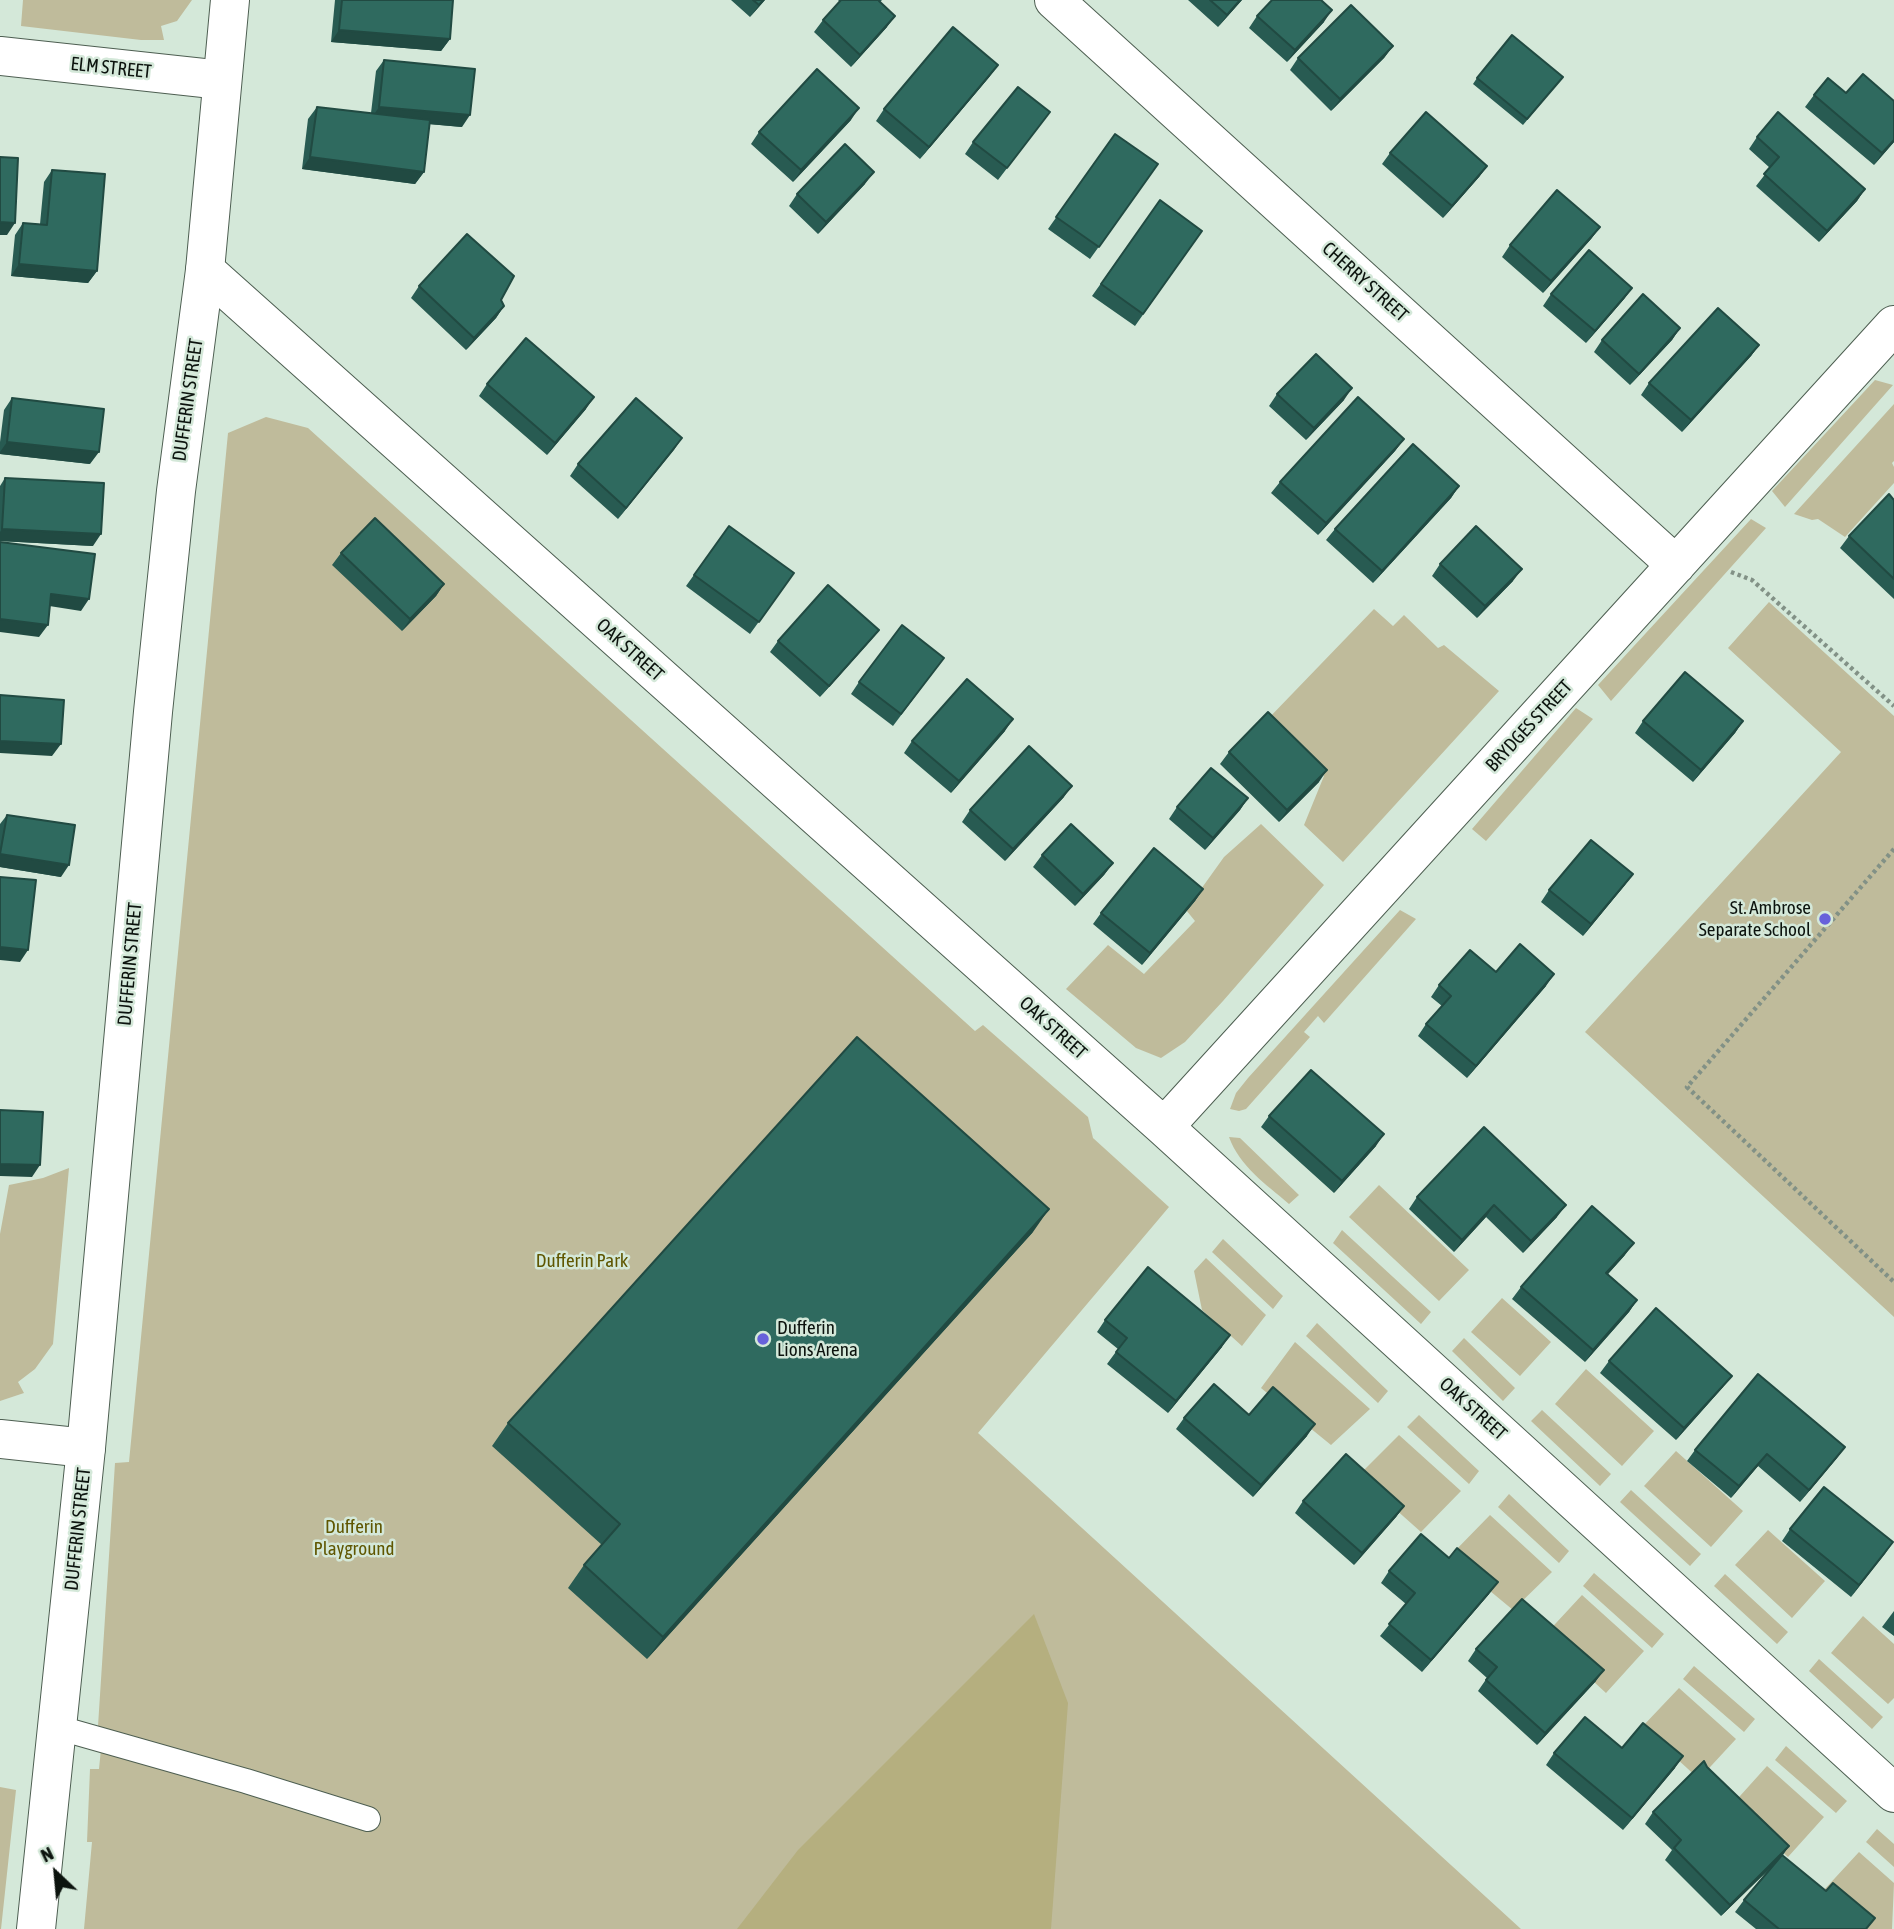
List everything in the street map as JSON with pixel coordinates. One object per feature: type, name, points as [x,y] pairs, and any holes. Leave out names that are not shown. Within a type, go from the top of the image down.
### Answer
[{"type":"street","name":"DUFFERIN STREET","points":[[36,1929],[86,1448],[153,712],[176,491],[205,270],[230,0]]},
{"type":"street","name":"CHERRY STREET","points":[[1054,0],[1676,565]]},
{"type":"street","name":"ELM STREET","points":[[0,56],[222,80]]},
{"type":"street","name":"OAK STREET","points":[[205,270],[1164,1127],[1894,1793]]},
{"type":"street","name":"BRYDGES STREET","points":[[1164,1127],[1894,325]]},
{"type":"street","points":[[0,1439],[86,1448]]},
{"type":"lane","points":[[57,1727],[368,1819]]},
{"type":"path","points":[[1731,572],[1752,580],[1894,706]]},
{"type":"path","points":[[1894,849],[1687,1087],[1894,1282]]},
{"type":"green space","points":[[23,0],[192,0],[177,21],[161,26],[164,40],[141,40],[21,26]]},
{"type":"green space","points":[[1875,380],[1893,385],[1785,507],[1772,491]]},
{"type":"green space","points":[[1894,404],[1894,483],[1845,537],[1818,519],[1812,520],[1794,514]]},
{"type":"green space","name":"Dufferin Park","points":[[266,417],[308,428],[975,1031],[983,1025],[1088,1117],[1093,1138],[1169,1207],[978,1433],[1521,1929],[84,1929],[92,1842],[87,1842],[90,1769],[99,1769],[103,1729],[98,1726],[115,1463],[129,1462],[228,433]]},
{"type":"green space","points":[[1751,519],[1766,528],[1611,701],[1598,685]]},
{"type":"green space","name":"St. Ambrose Separate School","points":[[1769,602],[1894,716],[1894,1317],[1585,1032],[1841,752],[1728,648]]},
{"type":"green space","points":[[1374,609],[1393,626],[1404,615],[1438,648],[1444,645],[1499,691],[1343,862],[1304,825],[1324,776],[1266,721]]},
{"type":"green space","points":[[1576,708],[1593,719],[1486,841],[1472,829]]},
{"type":"green space","points":[[1261,824],[1324,885],[1185,1042],[1161,1058],[1136,1048],[1066,989],[1108,945],[1144,974],[1195,921],[1186,910],[1224,857]]},
{"type":"green space","points":[[1400,910],[1416,919],[1324,1023],[1318,1016],[1304,1032],[1310,1037],[1246,1109],[1230,1109],[1236,1093],[1248,1078]]},
{"type":"green space","points":[[1229,1137],[1240,1138],[1299,1195],[1289,1204],[1247,1166]]},
{"type":"green space","points":[[69,1168],[53,1344],[35,1369],[18,1382],[24,1393],[0,1401],[0,1234],[9,1185],[43,1178]]},
{"type":"green space","points":[[1379,1185],[1469,1270],[1439,1301],[1349,1217]]},
{"type":"green space","points":[[1342,1230],[1431,1312],[1421,1324],[1333,1243]]},
{"type":"green space","points":[[1223,1239],[1283,1296],[1273,1309],[1212,1252]]},
{"type":"green space","points":[[1206,1258],[1266,1315],[1242,1346],[1202,1310],[1194,1271]]},
{"type":"green space","points":[[1502,1298],[1551,1342],[1520,1376],[1471,1332]]},
{"type":"green space","points":[[1317,1323],[1388,1391],[1378,1403],[1306,1336]]},
{"type":"green space","points":[[1464,1338],[1515,1388],[1503,1401],[1452,1351]]},
{"type":"green space","points":[[1295,1342],[1370,1409],[1331,1445],[1261,1388]]},
{"type":"green space","points":[[1586,1369],[1654,1431],[1622,1466],[1555,1404]]},
{"type":"green space","points":[[1542,1410],[1611,1474],[1600,1486],[1531,1421]]},
{"type":"green space","points":[[1419,1415],[1479,1471],[1469,1484],[1407,1427]]},
{"type":"green space","points":[[1399,1435],[1461,1491],[1421,1532],[1358,1476]]},
{"type":"green space","points":[[1676,1451],[1743,1511],[1711,1547],[1644,1486]]},
{"type":"green space","points":[[1631,1490],[1701,1554],[1690,1566],[1620,1502]]},
{"type":"green space","points":[[1509,1494],[1569,1551],[1559,1563],[1498,1507]]},
{"type":"green space","points":[[1490,1515],[1552,1572],[1513,1610],[1449,1557]]},
{"type":"green space","points":[[1768,1530],[1825,1581],[1792,1618],[1735,1565]]},
{"type":"green space","points":[[1594,1573],[1664,1634],[1652,1648],[1583,1586]]},
{"type":"green space","points":[[1725,1574],[1788,1632],[1777,1644],[1714,1586]]},
{"type":"green space","points":[[1582,1595],[1644,1651],[1606,1693],[1544,1636]]},
{"type":"green space","points":[[1863,1616],[1894,1644],[1894,1698],[1888,1704],[1831,1653]]},
{"type":"green space","points":[[1819,1659],[1883,1717],[1872,1729],[1809,1671]]},
{"type":"green space","points":[[1694,1666],[1755,1719],[1744,1732],[1683,1679]]},
{"type":"green space","points":[[1679,1688],[1736,1739],[1699,1779],[1642,1727]]},
{"type":"green space","points":[[1786,1746],[1847,1801],[1836,1813],[1775,1760]]},
{"type":"green space","points":[[1767,1766],[1824,1817],[1788,1857],[1731,1806]]},
{"type":"green space","points":[[0,1787],[16,1790],[1,1929],[0,1929]]},
{"type":"green space","points":[[1877,1829],[1894,1844],[1894,1867],[1866,1842]]},
{"type":"green space","points":[[1859,1852],[1894,1883],[1892,1929],[1865,1929],[1823,1891]]},
{"type":"shaded area","points":[[1034,1614],[1068,1703],[1051,1929],[737,1929],[798,1850]]},
{"type":"building","points":[[342,0],[453,0],[450,39],[339,30]]},
{"type":"building","points":[[841,0],[879,0],[895,16],[860,55],[823,20]]},
{"type":"building","points":[[1210,0],[1240,0],[1227,15]]},
{"type":"building","points":[[1272,0],[1321,0],[1332,10],[1295,50],[1257,16]]},
{"type":"building","points":[[1351,5],[1393,46],[1340,99],[1298,58]]},
{"type":"building","points":[[953,27],[998,65],[929,147],[884,109]]},
{"type":"building","points":[[1512,35],[1563,77],[1527,119],[1477,78]]},
{"type":"building","points":[[384,60],[475,69],[470,115],[379,107]]},
{"type":"building","points":[[817,69],[859,108],[801,170],[759,132]]},
{"type":"building","points":[[1863,74],[1894,101],[1894,140],[1882,153],[1814,95],[1828,78],[1846,93]]},
{"type":"building","points":[[1018,87],[1050,112],[1007,168],[973,142]]},
{"type":"building","points":[[317,107],[430,120],[424,172],[310,157]]},
{"type":"building","points":[[1426,112],[1487,166],[1452,206],[1390,153]]},
{"type":"building","points":[[1778,112],[1865,189],[1827,231],[1764,174],[1779,157],[1757,137]]},
{"type":"building","points":[[1115,134],[1158,164],[1099,247],[1056,217]]},
{"type":"building","points":[[845,144],[874,172],[826,222],[797,194]]},
{"type":"building","points":[[0,157],[18,158],[15,223],[0,222]]},
{"type":"building","points":[[52,170],[105,174],[97,271],[19,264],[23,223],[47,225]]},
{"type":"building","points":[[1557,190],[1600,227],[1551,281],[1510,245]]},
{"type":"building","points":[[1160,200],[1202,231],[1143,314],[1101,284]]},
{"type":"building","points":[[467,234],[514,276],[501,300],[504,306],[474,338],[419,286]]},
{"type":"building","points":[[1589,250],[1632,288],[1595,331],[1551,294]]},
{"type":"building","points":[[1643,294],[1680,328],[1639,374],[1602,340]]},
{"type":"building","points":[[1718,308],[1759,345],[1691,420],[1649,383]]},
{"type":"building","points":[[526,338],[594,397],[555,443],[487,384]]},
{"type":"building","points":[[1316,354],[1352,388],[1314,428],[1277,394]]},
{"type":"building","points":[[1358,397],[1404,439],[1326,523],[1280,482]]},
{"type":"building","points":[[12,398],[104,409],[99,452],[7,442]]},
{"type":"building","points":[[636,398],[682,438],[626,508],[578,464]]},
{"type":"building","points":[[1413,444],[1459,486],[1382,571],[1335,529]]},
{"type":"building","points":[[5,478],[104,483],[101,534],[2,529]]},
{"type":"building","points":[[1889,494],[1894,500],[1894,579],[1849,536]]},
{"type":"building","points":[[375,518],[444,584],[410,619],[341,553]]},
{"type":"building","points":[[729,526],[794,573],[759,622],[694,575]]},
{"type":"building","points":[[1476,526],[1522,569],[1485,606],[1440,564]]},
{"type":"building","points":[[0,542],[95,554],[89,599],[51,594],[48,625],[0,619]]},
{"type":"building","points":[[828,585],[879,630],[829,686],[778,641]]},
{"type":"building","points":[[902,625],[944,658],[901,714],[859,682]]},
{"type":"building","points":[[1685,672],[1743,721],[1701,770],[1643,721]]},
{"type":"building","points":[[967,679],[1013,719],[959,781],[912,741]]},
{"type":"building","points":[[0,695],[64,700],[61,744],[0,741]]},
{"type":"building","points":[[1268,712],[1327,770],[1287,810],[1229,752]]},
{"type":"building","points":[[1029,746],[1072,786],[1013,849],[970,810]]},
{"type":"building","points":[[1211,768],[1248,798],[1213,838],[1177,807]]},
{"type":"building","points":[[7,815],[75,825],[69,865],[0,854]]},
{"type":"building","points":[[1071,824],[1113,863],[1083,894],[1042,855]]},
{"type":"building","points":[[1591,840],[1633,874],[1591,924],[1549,890]]},
{"type":"building","points":[[1154,848],[1203,889],[1150,953],[1101,913]]},
{"type":"building","points":[[0,877],[36,880],[28,950],[0,947]]},
{"type":"building","points":[[1520,944],[1554,974],[1476,1066],[1426,1024],[1451,996],[1439,985],[1470,950],[1496,972]]},
{"type":"building","name":"Dufferin Lions Arena","points":[[857,1037],[1049,1209],[663,1637],[584,1565],[620,1524],[508,1423]]},
{"type":"building","points":[[1311,1070],[1384,1134],[1342,1181],[1269,1116]]},
{"type":"building","points":[[0,1110],[43,1112],[40,1165],[0,1164]]},
{"type":"building","points":[[1484,1127],[1566,1205],[1531,1241],[1494,1205],[1462,1240],[1417,1197]]},
{"type":"building","points":[[1592,1206],[1634,1243],[1606,1273],[1637,1300],[1593,1350],[1521,1287]]},
{"type":"building","points":[[1148,1267],[1230,1335],[1176,1401],[1116,1352],[1127,1338],[1105,1320]]},
{"type":"building","points":[[1656,1308],[1732,1376],[1684,1428],[1609,1361]]},
{"type":"building","points":[[1758,1374],[1845,1447],[1809,1490],[1767,1454],[1739,1486],[1695,1450]]},
{"type":"building","points":[[1214,1384],[1249,1415],[1273,1387],[1315,1424],[1261,1485],[1184,1418]]},
{"type":"building","points":[[1346,1454],[1404,1506],[1362,1553],[1303,1501]]},
{"type":"building","points":[[1824,1487],[1893,1542],[1859,1585],[1790,1529]]},
{"type":"building","points":[[1421,1534],[1449,1558],[1457,1548],[1498,1582],[1431,1660],[1389,1624],[1415,1593],[1389,1571]]},
{"type":"building","points":[[1522,1599],[1604,1670],[1545,1733],[1486,1680],[1497,1667],[1476,1649]]},
{"type":"building","points":[[1585,1717],[1622,1748],[1643,1723],[1683,1756],[1632,1818],[1554,1753]]},
{"type":"building","points":[[1704,1761],[1707,1767],[1789,1846],[1730,1905],[1674,1848],[1681,1840],[1653,1812]]},
{"type":"building","points":[[1782,1855],[1826,1891],[1833,1883],[1875,1918],[1866,1929],[1779,1929],[1744,1900]]},
{"type":"place","name":"St. Ambrose Separate School","points":[[1825,919]]},
{"type":"place","name":"Dufferin Lions Arena","points":[[763,1339]]},
{"type":"park label","name":"Dufferin Playground","points":[[354,1538]]}]
